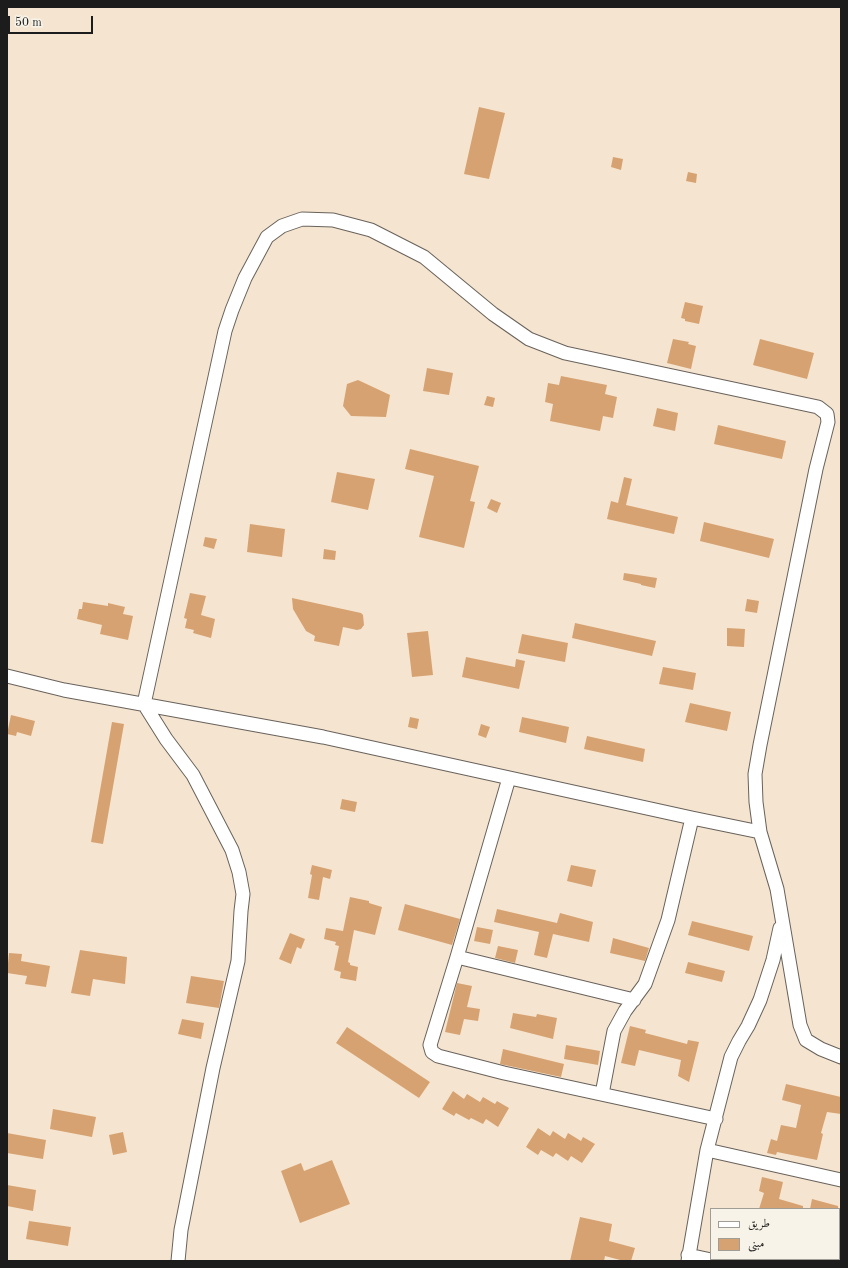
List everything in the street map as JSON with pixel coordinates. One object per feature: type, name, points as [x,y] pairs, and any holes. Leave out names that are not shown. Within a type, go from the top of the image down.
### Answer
[{"type":"street","points":[[178,1261],[181,1230],[213,1068],[238,961],[243,894],[239,872],[232,850],[222,830],[193,776],[166,739],[144,704],[225,331],[244,278],[267,237],[282,226],[302,219],[333,220],[371,230],[424,257],[493,314],[529,339],[565,354],[818,407],[826,414],[828,422],[816,469],[755,774],[756,802],[760,832],[777,889],[800,1025],[806,1040],[821,1049],[841,1057]]},
{"type":"street","points":[[7,676],[64,690],[323,736],[760,832]]},
{"type":"street","points":[[509,778],[430,1045],[432,1052],[438,1056],[504,1073],[716,1119]]},
{"type":"street","points":[[602,1094],[614,1031],[625,1012],[645,984],[668,920],[692,818]]},
{"type":"street","points":[[716,1261],[688,1258],[707,1150],[731,1057],[760,1000],[778,941],[781,918]]},
{"type":"street","points":[[457,957],[634,1000]]},
{"type":"street","points":[[707,1150],[841,1180]]},
{"type":"building","points":[[479,107],[505,113],[489,179],[464,174]]},
{"type":"building","points":[[613,157],[623,159],[621,170],[611,167]]},
{"type":"building","points":[[688,172],[697,174],[696,183],[686,181]]},
{"type":"building","points":[[685,302],[703,306],[699,324],[685,321],[685,319],[681,318]]},
{"type":"building","points":[[673,339],[689,342],[688,344],[696,346],[691,369],[667,363]]},
{"type":"building","points":[[760,339],[814,353],[807,379],[753,365]]},
{"type":"building","points":[[427,368],[453,373],[449,395],[423,391]]},
{"type":"building","points":[[561,376],[607,385],[605,394],[617,397],[613,418],[603,416],[600,431],[550,421],[553,404],[545,402],[548,383],[559,385]]},
{"type":"building","points":[[358,380],[390,395],[386,417],[351,416],[343,406],[347,384]]},
{"type":"building","points":[[487,396],[495,398],[493,407],[484,405]]},
{"type":"building","points":[[657,408],[678,413],[675,431],[653,426]]},
{"type":"building","points":[[718,425],[786,441],[782,459],[714,444]]},
{"type":"building","points":[[410,449],[479,466],[470,501],[475,502],[464,548],[419,537],[434,476],[405,469]]},
{"type":"building","points":[[337,472],[375,479],[368,510],[331,502]]},
{"type":"building","points":[[624,477],[632,479],[626,505],[678,517],[674,534],[607,519],[611,501],[618,503]]},
{"type":"building","points":[[491,499],[501,503],[497,513],[487,508]]},
{"type":"building","points":[[704,522],[774,539],[769,558],[700,541]]},
{"type":"building","points":[[250,524],[285,529],[282,557],[247,552]]},
{"type":"building","points":[[205,537],[217,539],[214,549],[203,546]]},
{"type":"building","points":[[324,549],[336,551],[335,560],[323,559]]},
{"type":"building","points":[[624,573],[657,578],[655,588],[623,580]]},
{"type":"building","points":[[190,593],[206,596],[201,615],[215,619],[211,638],[193,633],[194,630],[185,628],[187,619],[184,618]]},
{"type":"building","points":[[292,598],[361,613],[363,615],[364,625],[361,629],[357,630],[343,627],[339,646],[314,641],[315,636],[306,631],[293,609]]},
{"type":"building","points":[[747,599],[759,601],[757,613],[745,611]]},
{"type":"building","points":[[83,602],[108,606],[108,603],[125,607],[123,614],[133,616],[128,640],[100,634],[102,625],[77,619],[79,609],[82,609]]},
{"type":"building","points":[[575,623],[656,641],[652,656],[572,638]]},
{"type":"building","points":[[727,628],[745,629],[744,647],[727,646]]},
{"type":"building","points":[[428,631],[433,675],[412,677],[407,633]]},
{"type":"building","points":[[522,634],[568,643],[565,662],[518,653]]},
{"type":"building","points":[[466,657],[515,667],[516,659],[525,661],[519,689],[462,677]]},
{"type":"building","points":[[663,667],[696,673],[693,690],[659,684]]},
{"type":"building","points":[[690,703],[731,712],[727,731],[685,722]]},
{"type":"building","points":[[11,715],[35,721],[31,736],[17,732],[16,736],[7,734]]},
{"type":"building","points":[[410,717],[419,719],[417,729],[408,727]]},
{"type":"building","points":[[522,717],[569,727],[566,743],[519,732]]},
{"type":"building","points":[[112,722],[124,724],[103,844],[91,842]]},
{"type":"building","points":[[481,724],[490,727],[486,738],[478,735]]},
{"type":"building","points":[[587,736],[645,749],[643,762],[584,749]]},
{"type":"building","points":[[342,799],[357,802],[355,812],[340,809]]},
{"type":"building","points":[[312,865],[332,870],[330,879],[323,877],[319,900],[308,898],[312,875],[310,874]]},
{"type":"building","points":[[571,865],[596,870],[592,887],[567,881]]},
{"type":"building","points":[[350,897],[369,901],[369,903],[382,907],[375,935],[354,930],[348,962],[350,965],[358,967],[356,981],[340,978],[341,972],[334,970],[339,946],[335,945],[336,942],[324,939],[326,928],[343,931]]},
{"type":"building","points":[[405,904],[460,919],[452,945],[398,930]]},
{"type":"building","points":[[497,909],[557,923],[560,913],[593,922],[589,942],[553,934],[547,958],[534,955],[539,932],[494,922]]},
{"type":"building","points":[[692,921],[753,936],[749,951],[688,935]]},
{"type":"building","points":[[477,927],[493,930],[490,944],[474,941]]},
{"type":"building","points":[[290,933],[305,939],[301,949],[297,947],[291,964],[279,959]]},
{"type":"building","points":[[613,938],[649,948],[645,961],[610,953]]},
{"type":"building","points":[[498,946],[518,950],[515,963],[495,958]]},
{"type":"building","points":[[80,950],[127,957],[125,984],[93,979],[90,996],[71,993]]},
{"type":"building","points":[[9,953],[22,954],[21,961],[50,966],[46,987],[25,984],[27,976],[7,973]]},
{"type":"building","points":[[688,962],[725,971],[722,982],[685,973]]},
{"type":"building","points":[[191,976],[224,981],[219,1008],[186,1003]]},
{"type":"building","points":[[457,983],[472,986],[467,1007],[480,1009],[478,1021],[464,1019],[460,1035],[445,1032]]},
{"type":"building","points":[[513,1013],[536,1017],[537,1014],[557,1018],[553,1039],[510,1028]]},
{"type":"building","points":[[182,1019],[204,1023],[201,1039],[178,1034]]},
{"type":"building","points":[[630,1026],[646,1030],[645,1033],[687,1044],[688,1040],[699,1042],[689,1082],[678,1076],[681,1060],[639,1050],[635,1066],[621,1063]]},
{"type":"building","points":[[347,1027],[430,1082],[419,1098],[336,1043]]},
{"type":"building","points":[[566,1045],[600,1051],[598,1065],[564,1059]]},
{"type":"building","points":[[503,1049],[564,1064],[561,1077],[500,1064]]},
{"type":"building","points":[[786,1084],[841,1097],[841,1114],[827,1112],[821,1133],[823,1134],[817,1160],[777,1152],[776,1155],[767,1153],[771,1139],[777,1141],[781,1125],[796,1128],[801,1105],[782,1100]]},
{"type":"building","points":[[453,1091],[464,1099],[467,1094],[480,1102],[483,1097],[495,1104],[497,1101],[509,1108],[498,1127],[486,1119],[483,1124],[471,1118],[469,1120],[456,1113],[454,1116],[442,1109]]},
{"type":"building","points":[[53,1109],[96,1117],[92,1137],[50,1129]]},
{"type":"building","points":[[538,1128],[550,1136],[553,1131],[565,1139],[568,1133],[581,1141],[583,1137],[595,1144],[582,1163],[571,1156],[568,1161],[556,1153],[553,1157],[541,1150],[538,1155],[526,1147]]},
{"type":"building","points":[[123,1132],[127,1152],[113,1155],[109,1135]]},
{"type":"building","points":[[7,1133],[46,1140],[43,1159],[7,1153]]},
{"type":"building","points":[[332,1160],[350,1204],[300,1223],[281,1171],[301,1163],[304,1171]]},
{"type":"building","points":[[762,1177],[783,1182],[779,1199],[803,1206],[803,1208],[759,1208],[764,1193],[759,1191]]},
{"type":"building","points":[[7,1185],[36,1190],[33,1211],[7,1206]]},
{"type":"building","points":[[812,1199],[838,1206],[838,1208],[810,1208]]},
{"type":"building","points":[[580,1217],[612,1224],[609,1241],[635,1248],[631,1261],[624,1261],[605,1256],[604,1261],[570,1261]]},
{"type":"building","points":[[29,1221],[71,1227],[68,1246],[26,1239]]}]
